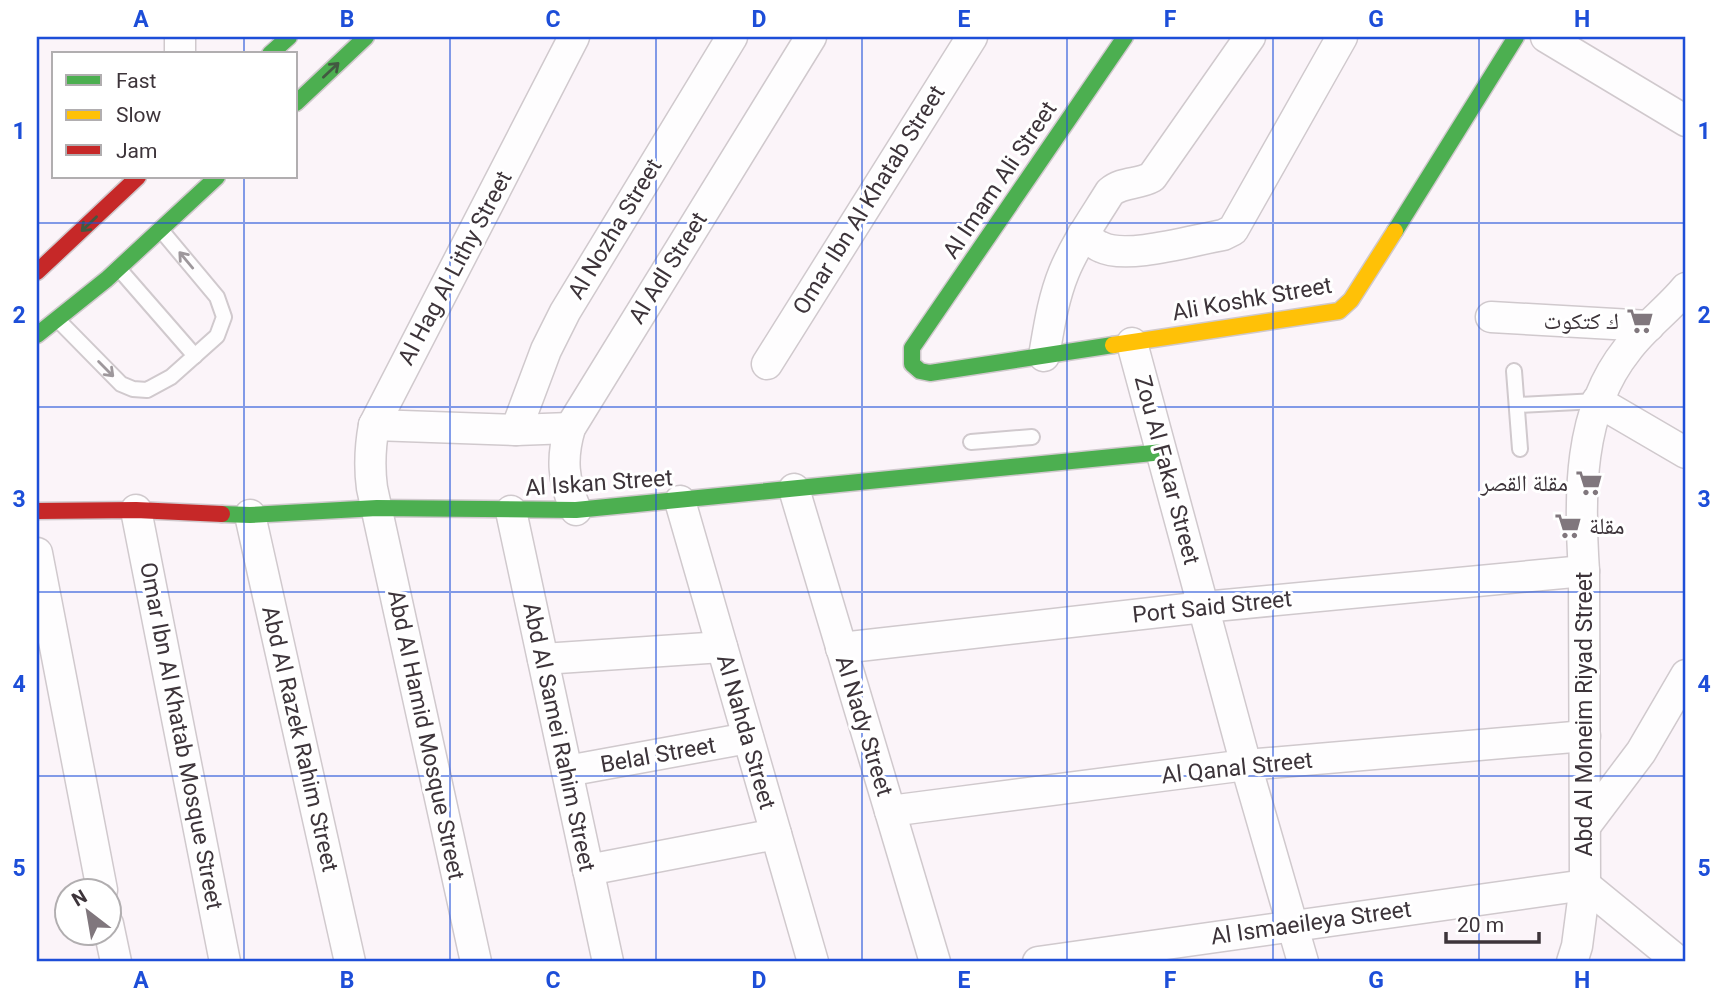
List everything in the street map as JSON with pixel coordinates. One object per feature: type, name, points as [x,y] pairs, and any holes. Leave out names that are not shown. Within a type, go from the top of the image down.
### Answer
[{"type":"street","points":[[272,52],[289,37]]},
{"type":"street","points":[[298,101],[366,37]]},
{"type":"street","name":"Al Hag Al Lithy Street","points":[[377,508],[369,467],[373,425],[575,37]]},
{"type":"street","name":"Al Nozha Street","points":[[516,430],[546,350],[565,312],[732,37]]},
{"type":"street","name":"Al Adl Street","points":[[576,510],[567,490],[563,470],[564,449],[570,428],[811,37]]},
{"type":"street","name":"Omar Ibn Al Khatab Street","points":[[767,363],[972,37]]},
{"type":"street","name":"Al Imam Ali Street","points":[[912,348],[1125,37]]},
{"type":"street","points":[[1044,356],[1051,314],[1061,283],[1083,234],[1110,192],[1122,184],[1145,181],[1152,177],[1250,37]]},
{"type":"street","points":[[1083,234],[1099,247],[1115,252],[1133,252],[1223,235],[1233,230],[1342,37]]},
{"type":"street","name":"Ali Koshk Street","points":[[912,348],[911,359],[915,368],[930,373],[1331,313],[1346,307],[1516,37]]},
{"type":"street","points":[[1546,37],[1686,121]]},
{"type":"street","points":[[1686,112],[1686,121]]},
{"type":"street","points":[[37,272],[137,178]]},
{"type":"street","points":[[37,335],[118,269],[216,178]]},
{"type":"street","name":"Abd Al Moneim Riyad Street","points":[[1572,962],[1577,946],[1585,885],[1584,571],[1581,529],[1588,444],[1597,401],[1610,373],[1628,348],[1649,326],[1683,298]]},
{"type":"street","points":[[1491,317],[1649,326]]},
{"type":"street","name":"Zou Al Fakar Street","points":[[1132,343],[1246,765],[1303,962]]},
{"type":"street","points":[[1597,401],[1686,453]]},
{"type":"street","points":[[373,425],[516,430],[570,428]]},
{"type":"street","name":"Al Iskan Street","points":[[37,511],[136,510],[250,515],[377,508],[576,510],[1163,452]]},
{"type":"street","name":"Al Nady Street","points":[[794,489],[935,962]]},
{"type":"street","name":"Al Nahda Street","points":[[680,501],[813,962]]},
{"type":"street","name":"Abd Al Hamid Mosque Street","points":[[377,508],[476,962]]},
{"type":"street","name":"Omar Ibn Al Khatab Mosque Street","points":[[136,510],[225,962]]},
{"type":"street","name":"Abd Al Samei Rahim Street","points":[[511,511],[608,962]]},
{"type":"street","name":"Abd Al Razek Rahim Street","points":[[250,515],[350,962]]},
{"type":"street","points":[[37,553],[99,876]]},
{"type":"street","name":"Port Said Street","points":[[841,648],[1204,607],[1584,571]]},
{"type":"street","points":[[543,659],[722,647]]},
{"type":"street","points":[[1586,825],[1641,752],[1686,674]]},
{"type":"street","name":"Al Qanal Street","points":[[890,811],[1246,765],[1585,736]]},
{"type":"street","name":"Belal Street","points":[[567,771],[748,738]]},
{"type":"street","points":[[588,870],[776,834]]},
{"type":"street","points":[[1585,885],[1679,962]]},
{"type":"street","name":"Al Ismaeileya Street","points":[[1038,962],[1585,885]]},
{"type":"lane","points":[[58,320],[121,384],[133,389],[147,390],[159,385],[195,356],[217,336],[222,327],[222,306],[160,230]]},
{"type":"lane","points":[[118,269],[195,356]]},
{"type":"lane","points":[[1514,371],[1520,449]]},
{"type":"lane","points":[[1517,405],[1597,401]]},
{"type":"lane","points":[[984,470],[975,442],[1032,437]]},
{"type":"traffic: fast","points":[[272,52],[289,37]]},
{"type":"traffic: fast","points":[[298,101],[366,37]]},
{"type":"traffic: fast","points":[[1113,345],[930,373],[920,371],[912,364],[912,348],[1125,37]]},
{"type":"traffic: fast","points":[[1395,231],[1516,37]]},
{"type":"traffic: fast","points":[[37,335],[107,279],[216,178]]},
{"type":"traffic: fast","points":[[222,514],[377,508],[576,510],[1163,452]]},
{"type":"traffic: slow","points":[[1113,345],[1339,311],[1351,300],[1395,231]]},
{"type":"traffic: jam","points":[[37,272],[137,178]]},
{"type":"traffic: jam","points":[[37,511],[136,510],[222,514]]},
{"type":"place","name":"ك كتكوت","points":[[1640,321]]},
{"type":"place","name":"مقلة القصر","points":[[1589,483]]},
{"type":"place","name":"مقلة","points":[[1568,526]]}]
